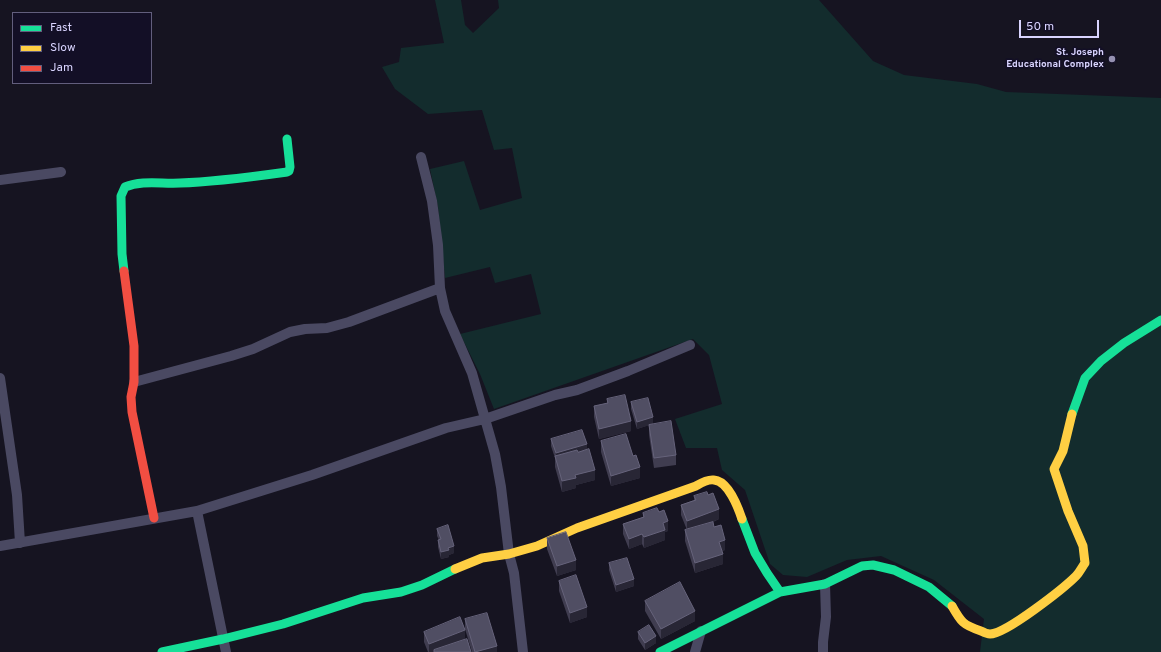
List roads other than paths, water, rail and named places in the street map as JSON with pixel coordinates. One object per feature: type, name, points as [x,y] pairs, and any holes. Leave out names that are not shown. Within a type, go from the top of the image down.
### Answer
[{"type":"street","points":[[154,518],[132,412],[131,397],[134,382],[134,346],[122,254],[121,196],[125,187],[135,183],[180,183],[244,178],[287,172],[289,171],[290,167],[287,139]]},
{"type":"street","points":[[421,157],[432,201],[438,245],[440,288],[445,311],[472,373],[495,454],[502,487],[508,554],[514,573],[523,652]]},
{"type":"street","points":[[0,180],[61,172]]},
{"type":"street","points":[[134,382],[253,349],[290,332],[305,329],[327,328],[349,322],[440,288]]},
{"type":"street","points":[[660,652],[780,592],[825,584],[862,566],[873,565],[894,570],[929,588],[950,604],[961,621],[968,627],[990,634],[1003,630],[1028,614],[1064,587],[1077,575],[1085,563],[1083,546],[1068,511],[1054,470],[1064,449],[1078,393],[1085,378],[1101,361],[1124,343],[1161,320]]},
{"type":"street","points":[[0,546],[197,510],[312,475],[446,428],[484,419],[593,384],[690,345]]},
{"type":"street","points":[[0,378],[17,495],[20,543]]},
{"type":"street","points":[[162,652],[283,624],[363,598],[401,592],[422,585],[441,575],[482,558],[508,554],[537,546],[577,528],[696,486],[711,479],[718,481],[726,488],[738,509],[755,552],[780,592]]},
{"type":"street","points":[[197,510],[226,652]]},
{"type":"street","points":[[823,652],[826,617],[825,584]]},
{"type":"street","points":[[695,652],[701,631]]},
{"type":"street","points":[[680,642],[691,652]]},
{"type":"place","name":"St. Joseph Educational Complex","points":[[1112,59]]}]
